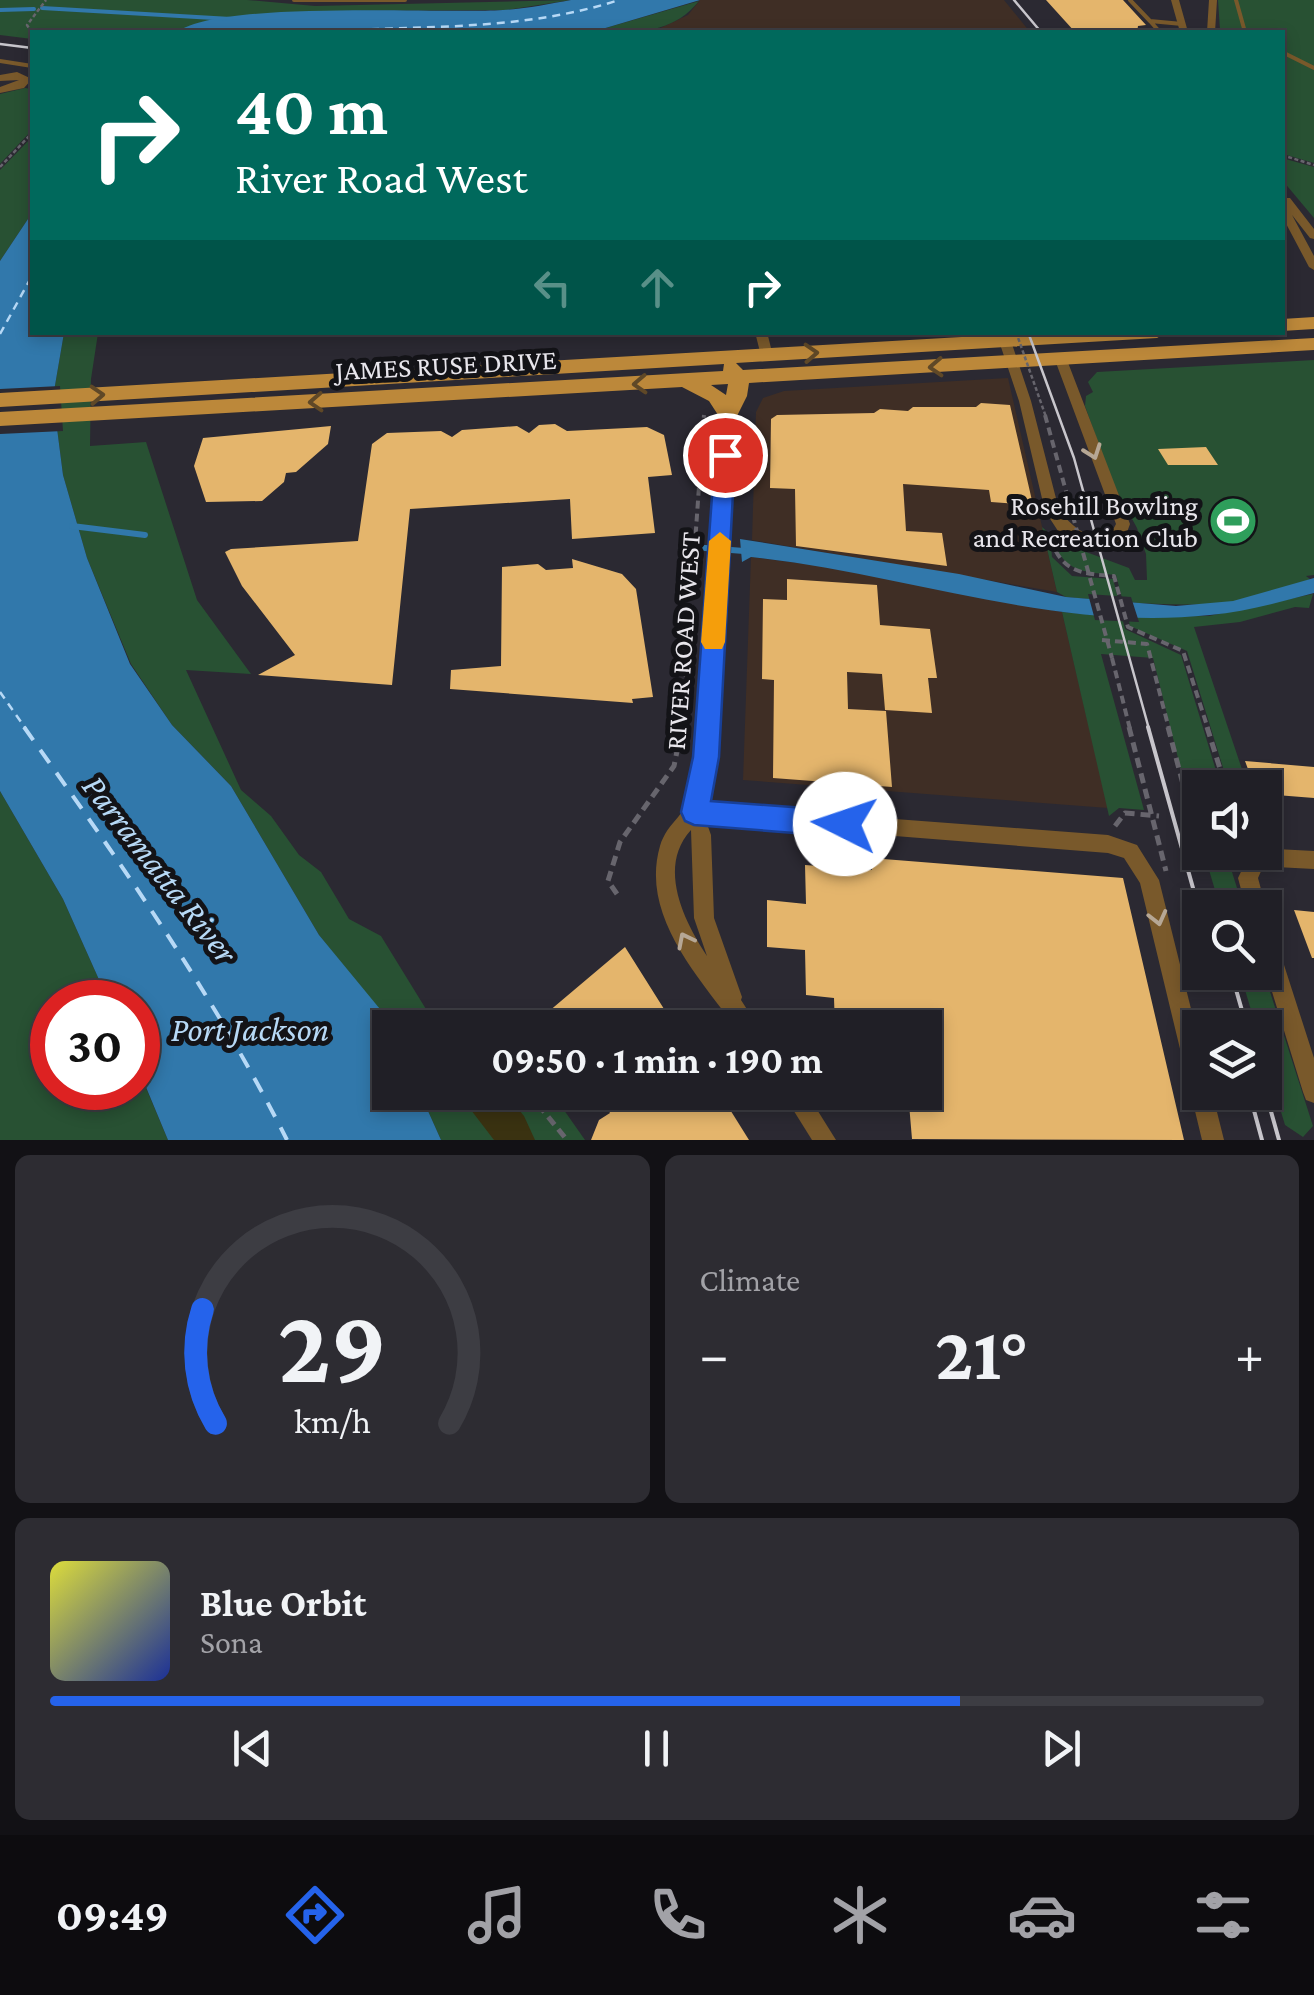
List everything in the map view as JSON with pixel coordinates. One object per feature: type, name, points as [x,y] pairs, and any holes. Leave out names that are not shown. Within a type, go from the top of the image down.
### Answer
[{"type":"main road","points":[[1285,325],[1314,323]]},
{"type":"main road","name":"JAMES RUSE DRIVE","points":[[0,419],[714,358],[1113,335]]},
{"type":"main road","name":"JAMES RUSE DRIVE","points":[[0,400],[220,398],[738,379],[1009,342],[1061,360],[1314,344]]},
{"type":"main road","points":[[685,382],[716,396],[728,412],[737,401],[738,379],[731,368],[714,358]]},
{"type":"street","points":[[1175,0],[1181,30]]},
{"type":"street","points":[[1212,30],[1213,0]]},
{"type":"street","points":[[1285,200],[1314,236]]},
{"type":"street","points":[[1285,210],[1314,267]]},
{"type":"street","points":[[762,335],[768,356]]},
{"type":"street","points":[[1009,342],[1052,511],[1063,528],[1087,542],[1099,543],[1120,534],[1123,524],[1061,360]]},
{"type":"street","name":"RIVER ROAD WEST","points":[[728,412],[706,757],[694,812],[702,834],[704,918],[739,1010]]},
{"type":"street","points":[[694,812],[1108,844],[1130,852],[1145,870],[1182,1019]]},
{"type":"street","name":"RIVER ROAD WEST","points":[[694,812],[670,844],[666,867],[671,904],[694,958],[735,1010]]},
{"type":"street","points":[[1250,890],[1249,870],[1262,859],[1314,860]]},
{"type":"street","points":[[1282,990],[1314,1092]]},
{"type":"street","points":[[805,1110],[826,1140]]},
{"type":"street","points":[[1205,1110],[1212,1140]]},
{"type":"lane","points":[[294,0],[404,0]]},
{"type":"lane","points":[[1130,0],[1158,30]]},
{"type":"lane","points":[[1236,0],[1244,30]]},
{"type":"lane","points":[[1150,20],[1181,30]]},
{"type":"lane","points":[[1142,30],[1181,30]]},
{"type":"lane","points":[[1285,54],[1314,68]]},
{"type":"lane","points":[[0,60],[30,66]]},
{"type":"path","points":[[30,31],[26,28],[33,14],[46,0]]},
{"type":"path","points":[[0,167],[30,136]]},
{"type":"path","points":[[1285,156],[1314,165]]},
{"type":"path","points":[[1009,342],[1059,454],[1156,815],[1167,873]]},
{"type":"path","points":[[617,894],[608,881],[620,842],[674,766],[681,741],[705,406]]},
{"type":"path","points":[[1063,528],[1052,539],[1055,556],[1073,573],[1114,576],[1128,628],[1183,650],[1220,770]]},
{"type":"path","points":[[1102,640],[1147,644],[1182,780]]},
{"type":"path","points":[[1125,813],[1156,815]]},
{"type":"path","points":[[543,1110],[567,1140]]},
{"type":"shaded area","points":[[700,0],[1004,0],[1028,30],[656,30],[688,15]]},
{"type":"shaded area","points":[[1008,378],[1057,592],[752,540],[756,412],[763,398],[784,391]]},
{"type":"shaded area","points":[[751,557],[854,570],[1062,612],[1108,808],[743,780]]},
{"type":"green space","points":[[0,0],[247,0],[315,6],[571,0],[506,10],[340,11],[210,20],[183,30],[30,30],[30,39],[0,35]]},
{"type":"green space","points":[[1218,0],[1314,0],[1314,163],[1285,155],[1285,30],[1220,30]]},
{"type":"green space","points":[[699,1],[664,26],[650,30],[599,30]]},
{"type":"green space","points":[[30,89],[30,132],[0,164],[0,94]]},
{"type":"green space","points":[[30,139],[30,216],[0,261],[0,170]]},
{"type":"green space","points":[[1285,159],[1314,167],[1314,218],[1285,183]]},
{"type":"green space","points":[[64,335],[98,335],[91,379],[90,446],[146,442],[197,600],[251,674],[186,670],[241,790],[271,816],[299,855],[321,872],[349,919],[381,936],[427,1010],[379,1010],[319,935],[231,786],[172,725],[131,664],[87,558],[63,475],[53,397]]},
{"type":"green space","name":"Rosehill Bowling and Recreation Club","points":[[1314,360],[1314,575],[1306,576],[1310,579],[1283,591],[1222,603],[1127,602],[1066,597],[1057,592],[1042,527],[1050,534],[1052,557],[1072,576],[1113,579],[1118,598],[1122,598],[1116,575],[1077,569],[1063,559],[1054,540],[1129,568],[1135,580],[1147,580],[1146,554],[1137,528],[1113,484],[1085,406],[1086,396],[1093,392],[1088,382],[1097,372]]},
{"type":"green space","points":[[1313,594],[1309,608],[1295,607],[1240,622],[1194,627],[1242,770],[1224,770],[1187,651],[1130,626],[1128,617],[1209,616]]},
{"type":"green space","points":[[1062,612],[1122,617],[1125,629],[1181,655],[1216,770],[1182,770],[1182,774],[1153,658],[1101,654],[1144,810],[1119,808],[1109,816]]},
{"type":"green space","points":[[0,791],[63,899],[99,980],[30,980],[30,1110],[155,1110],[168,1140],[0,1140]]},
{"type":"green space","points":[[1209,870],[1231,870],[1238,890],[1215,890]]},
{"type":"green space","points":[[1245,990],[1269,990],[1276,1010],[1251,1010]]},
{"type":"green space","points":[[1282,1029],[1313,1126],[1303,1137],[1285,1125],[1280,1110]]},
{"type":"green space","points":[[428,1110],[564,1110],[585,1140],[441,1140]]},
{"type":"sand","points":[[471,1110],[519,1110],[535,1140],[494,1140]]},
{"type":"water","points":[[571,0],[700,0],[599,30],[182,30],[201,22],[282,12],[528,7]]},
{"type":"water","name":"Port Jackson","points":[[30,216],[30,335],[64,335],[53,397],[63,475],[87,558],[130,664],[172,725],[231,786],[319,935],[381,1010],[372,1010],[372,1110],[428,1110],[441,1140],[168,1140],[156,1110],[160,1110],[160,980],[99,980],[63,899],[0,791],[0,261]]},
{"type":"water","points":[[740,539],[959,574],[1066,597],[1176,606],[1233,601],[1314,578],[1314,593],[1210,615],[1094,615],[808,565],[751,557],[742,562]]},
{"type":"pier","points":[[60,386],[63,431],[0,434],[0,389]]},
{"type":"pier","points":[[1088,594],[1131,597],[1139,622],[1095,620]]},
{"type":"building","points":[[1046,0],[1123,0],[1146,25],[1138,26],[1137,30],[1073,30]]},
{"type":"building","points":[[981,403],[1010,405],[1033,505],[991,502],[989,490],[903,484],[906,531],[942,533],[947,566],[796,546],[795,489],[770,488],[771,419],[777,415],[908,411],[913,407],[976,407]]},
{"type":"building","points":[[555,424],[567,431],[647,427],[664,435],[672,475],[648,477],[655,533],[572,539],[570,499],[410,509],[392,685],[258,675],[295,655],[242,586],[225,552],[358,541],[372,444],[387,433],[441,431],[452,437],[462,430],[517,426],[529,433],[539,425]]},
{"type":"building","points":[[331,426],[328,444],[296,472],[286,473],[284,482],[262,501],[206,502],[194,466],[203,438]]},
{"type":"building","points":[[1206,447],[1218,465],[1168,465],[1158,449]]},
{"type":"building","points":[[572,559],[622,574],[636,589],[653,697],[632,699],[633,703],[450,689],[451,670],[501,666],[502,567],[538,564],[546,570],[573,568]]},
{"type":"building","points":[[787,579],[877,585],[880,625],[930,629],[937,678],[928,678],[932,713],[885,710],[882,674],[847,672],[848,709],[886,711],[892,787],[773,778],[774,680],[762,679],[763,599],[787,600]]},
{"type":"building","points":[[1245,761],[1314,767],[1314,798],[1282,795],[1282,770],[1248,770]]},
{"type":"building","points":[[871,858],[1123,878],[1184,1140],[912,1139],[910,1110],[942,1110],[942,1010],[834,1010],[834,998],[806,995],[805,950],[767,947],[767,900],[806,904],[805,865],[872,870]]},
{"type":"building","points":[[1294,910],[1314,912],[1314,958],[1312,958]]},
{"type":"building","points":[[625,947],[665,1010],[550,1010]]},
{"type":"building","points":[[608,1110],[730,1110],[749,1140],[591,1140],[599,1120],[610,1113]]},
{"type":"waterway","points":[[42,8],[231,19]]},
{"type":"waterway","points":[[0,10],[34,9]]},
{"type":"waterway","points":[[72,526],[145,535]]},
{"type":"waterway","points":[[705,548],[744,551]]},
{"type":"ferry route","points":[[359,30],[544,18],[619,0]]},
{"type":"ferry route","points":[[0,334],[30,280]]},
{"type":"ferry route","points":[[0,692],[26,729]]},
{"type":"ferry route","points":[[24,727],[196,980],[287,1140]]},
{"type":"tram line","points":[[1014,0],[1039,30]]},
{"type":"tram line","points":[[0,44],[30,48]]},
{"type":"tram line","points":[[1029,335],[1074,458],[1149,729]]},
{"type":"tram line","points":[[1148,727],[1194,890]]},
{"type":"tram line","points":[[1236,990],[1242,1010]]},
{"type":"tram line","points":[[1254,1110],[1262,1140]]},
{"type":"tram line","points":[[1271,1110],[1279,1140]]},
{"type":"slow traffic","points":[[713,642],[720,541]]},
{"type":"place","name":"Rosehill Bowling and Recreation Club","points":[[1233,521]]},
{"type":"route","points":[[725,455],[706,757],[694,812],[845,824]]},
{"type":"water label","name":"Parramatta River","points":[[160,869]]}]
